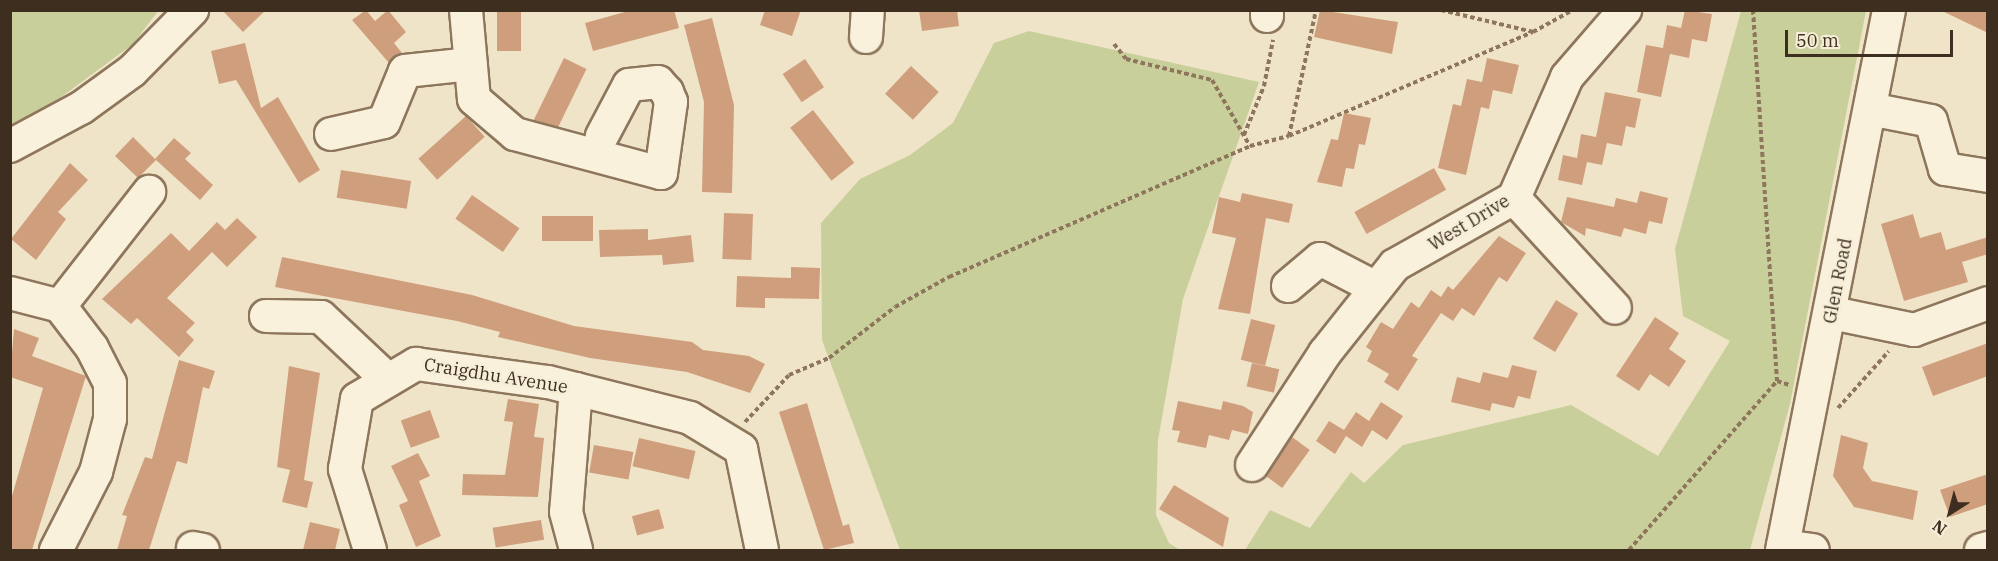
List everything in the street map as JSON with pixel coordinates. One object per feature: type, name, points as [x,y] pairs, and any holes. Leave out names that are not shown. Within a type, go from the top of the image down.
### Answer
[{"type":"street","points":[[10,146],[81,108],[132,71],[192,10]]},
{"type":"street","points":[[466,10],[474,99],[516,134],[661,173],[671,102],[658,82],[629,86],[602,136]]},
{"type":"street","name":"West Drive","points":[[1251,465],[1376,288],[1395,265],[1514,198],[1567,77],[1625,10]]},
{"type":"street","name":"Glen Road","points":[[1793,549],[1806,443],[1888,10]]},
{"type":"street","points":[[331,134],[384,122],[405,71],[471,64]]},
{"type":"street","points":[[1870,109],[1931,121],[1945,169],[1988,176]]},
{"type":"street","points":[[60,306],[149,192]]},
{"type":"street","points":[[1514,198],[1615,308]]},
{"type":"street","points":[[1288,286],[1320,259],[1376,288]]},
{"type":"street","points":[[10,293],[60,306],[92,348],[110,383],[111,419],[96,472],[56,550]]},
{"type":"street","points":[[1832,313],[1918,329],[1988,303]]},
{"type":"street","points":[[266,316],[321,317],[388,380]]},
{"type":"street","name":"Craigdhu Avenue","points":[[370,550],[345,469],[357,399],[416,364],[576,389],[690,418],[728,441]]},
{"type":"street","points":[[576,389],[566,512],[576,550]]},
{"type":"street","points":[[728,441],[741,449],[762,550]]},
{"type":"street","points":[[1981,550],[1988,548]]},
{"type":"path","points":[[1289,136],[1316,10]]},
{"type":"path","points":[[1441,10],[1533,32]]},
{"type":"path","points":[[728,441],[789,375],[829,358],[895,307],[949,277],[1250,146],[1289,136],[1533,32],[1573,10]]},
{"type":"path","points":[[1629,550],[1777,381],[1753,10]]},
{"type":"path","points":[[1244,135],[1275,47],[1267,13]]},
{"type":"path","points":[[1114,44],[1126,58],[1212,80],[1250,146]]},
{"type":"path","points":[[1806,443],[1888,352],[1918,329]]},
{"type":"path","points":[[1777,381],[1815,394]]},
{"type":"green space","points":[[10,11],[158,11],[133,44],[49,106],[11,124]]},
{"type":"green space","points":[[1741,11],[1866,11],[1790,404],[1750,550],[1245,550],[1270,510],[1310,528],[1351,472],[1364,483],[1403,445],[1571,405],[1658,456],[1730,341],[1683,316],[1675,249]]},
{"type":"green space","points":[[1029,31],[1259,82],[1183,299],[1158,440],[1156,515],[1169,543],[1180,550],[900,550],[822,340],[821,223],[860,179],[910,155],[953,123],[994,43]]},
{"type":"building","points":[[222,10],[266,10],[243,32]]},
{"type":"building","points":[[366,10],[375,21],[388,10],[406,32],[394,43],[402,53],[389,63],[352,20]]},
{"type":"building","points":[[497,10],[521,10],[521,51],[497,51]]},
{"type":"building","points":[[632,10],[674,10],[679,28],[593,51],[585,23]]},
{"type":"building","points":[[765,10],[801,10],[792,36],[760,25]]},
{"type":"building","points":[[919,10],[957,10],[959,26],[922,31]]},
{"type":"building","points":[[1320,10],[1398,22],[1392,54],[1314,37]]},
{"type":"building","points":[[1685,10],[1712,14],[1707,42],[1692,39],[1689,58],[1670,54],[1661,97],[1637,92],[1646,45],[1663,48],[1667,25],[1681,28]]},
{"type":"building","points":[[1940,10],[1988,10],[1988,33]]},
{"type":"building","points":[[712,18],[734,105],[732,193],[702,192],[704,102],[684,25]]},
{"type":"building","points":[[245,43],[261,108],[278,97],[320,170],[299,183],[236,80],[219,84],[211,51]]},
{"type":"building","points":[[564,58],[586,69],[556,131],[534,120]]},
{"type":"building","points":[[1487,58],[1519,65],[1512,94],[1493,90],[1489,109],[1481,107],[1466,175],[1438,168],[1453,104],[1461,106],[1467,79],[1482,82]]},
{"type":"building","points":[[805,59],[824,87],[802,102],[783,74]]},
{"type":"building","points":[[911,66],[939,92],[913,120],[885,94]]},
{"type":"building","points":[[1605,92],[1641,99],[1635,128],[1626,126],[1622,146],[1607,143],[1602,165],[1587,162],[1582,185],[1558,180],[1563,155],[1577,158],[1581,134],[1596,137]]},
{"type":"building","points":[[813,110],[854,163],[831,181],[790,128]]},
{"type":"building","points":[[1344,113],[1371,118],[1365,145],[1359,144],[1354,169],[1346,168],[1342,187],[1317,182],[1331,139],[1338,140]]},
{"type":"building","points":[[466,116],[485,137],[437,180],[418,159]]},
{"type":"building","points":[[133,137],[155,159],[174,138],[191,153],[185,159],[213,185],[200,200],[156,160],[138,178],[115,156]]},
{"type":"building","points":[[70,163],[88,180],[58,212],[66,219],[36,260],[11,239]]},
{"type":"building","points":[[1434,168],[1446,190],[1367,234],[1354,212]]},
{"type":"building","points":[[341,170],[411,181],[407,209],[337,198]]},
{"type":"building","points":[[1640,191],[1668,198],[1662,224],[1649,221],[1646,234],[1624,228],[1621,237],[1586,228],[1585,236],[1561,222],[1567,197],[1614,207],[1616,198],[1637,203]]},
{"type":"building","points":[[1242,193],[1293,204],[1289,223],[1266,218],[1250,314],[1218,309],[1236,238],[1212,233],[1219,197],[1240,202]]},
{"type":"building","points":[[472,195],[520,228],[503,252],[455,219]]},
{"type":"building","points":[[724,213],[753,214],[751,260],[722,259]]},
{"type":"building","points":[[1913,214],[1920,238],[1941,232],[1946,250],[1988,237],[1988,254],[1962,262],[1968,282],[1904,301],[1881,224]]},
{"type":"building","points":[[542,216],[593,216],[593,241],[542,241]]},
{"type":"building","points":[[237,218],[257,237],[227,267],[212,252],[167,298],[195,323],[186,332],[194,340],[179,357],[137,318],[131,324],[102,299],[171,233],[189,251],[217,222],[225,230]]},
{"type":"building","points":[[648,229],[648,240],[691,235],[694,262],[663,265],[662,255],[600,257],[599,230]]},
{"type":"building","points":[[1499,236],[1526,253],[1507,282],[1499,277],[1474,316],[1462,308],[1453,321],[1441,313],[1412,356],[1418,359],[1398,391],[1384,382],[1389,374],[1367,361],[1372,351],[1366,347],[1381,322],[1393,329],[1411,302],[1419,308],[1431,290],[1441,297],[1448,286],[1453,290]]},
{"type":"building","points":[[282,257],[472,295],[574,326],[692,342],[703,350],[749,356],[765,364],[750,393],[687,372],[590,358],[498,337],[500,332],[457,321],[275,287]]},
{"type":"building","points":[[791,267],[820,268],[819,299],[765,298],[765,308],[736,307],[737,276],[791,278]]},
{"type":"building","points":[[1556,300],[1578,313],[1555,352],[1533,339]]},
{"type":"building","points":[[1655,317],[1679,333],[1669,349],[1686,361],[1669,387],[1650,374],[1639,391],[1616,376]]},
{"type":"building","points":[[1251,319],[1275,325],[1265,366],[1241,360]]},
{"type":"building","points":[[14,329],[39,338],[32,356],[86,376],[32,550],[10,550],[10,503],[43,388],[10,377]]},
{"type":"building","points":[[1988,343],[1988,376],[1933,396],[1922,367]]},
{"type":"building","points":[[179,360],[215,371],[209,389],[203,387],[187,464],[177,461],[149,550],[117,550],[127,516],[122,515],[145,457],[152,459]]},
{"type":"building","points":[[1252,363],[1279,369],[1274,393],[1247,386]]},
{"type":"building","points":[[1512,365],[1537,371],[1530,399],[1518,396],[1514,408],[1492,403],[1490,411],[1451,402],[1457,377],[1480,383],[1483,372],[1508,378]]},
{"type":"building","points":[[289,366],[320,373],[304,480],[313,482],[307,508],[282,502],[290,470],[277,467]]},
{"type":"building","points":[[508,399],[539,404],[534,437],[544,438],[538,497],[462,495],[463,474],[505,475],[513,422],[504,421]]},
{"type":"building","points":[[1178,401],[1221,410],[1223,401],[1243,406],[1253,412],[1248,434],[1232,430],[1229,440],[1209,435],[1206,448],[1177,442],[1180,431],[1172,430]]},
{"type":"building","points":[[1381,402],[1403,416],[1387,440],[1372,430],[1362,447],[1346,436],[1335,454],[1316,441],[1329,421],[1344,430],[1356,412],[1369,421]]},
{"type":"building","points":[[807,403],[843,526],[849,524],[854,543],[824,550],[779,412]]},
{"type":"building","points":[[430,410],[440,437],[411,448],[401,421]]},
{"type":"building","points":[[1841,435],[1868,443],[1863,468],[1872,481],[1918,491],[1913,520],[1854,507],[1833,476]]},
{"type":"building","points":[[1292,437],[1310,450],[1282,488],[1264,475]]},
{"type":"building","points":[[639,438],[696,451],[689,479],[632,466]]},
{"type":"building","points":[[594,445],[633,452],[629,480],[589,473]]},
{"type":"building","points":[[418,453],[430,476],[419,481],[441,536],[416,547],[399,505],[408,501],[391,466]]},
{"type":"building","points":[[1988,474],[1988,504],[1950,517],[1940,490]]},
{"type":"building","points":[[1174,485],[1229,518],[1223,547],[1159,509]]},
{"type":"building","points":[[659,509],[664,528],[637,536],[632,516]]},
{"type":"building","points":[[541,520],[544,540],[496,547],[493,528]]},
{"type":"building","points":[[310,522],[340,529],[335,550],[303,550]]}]
